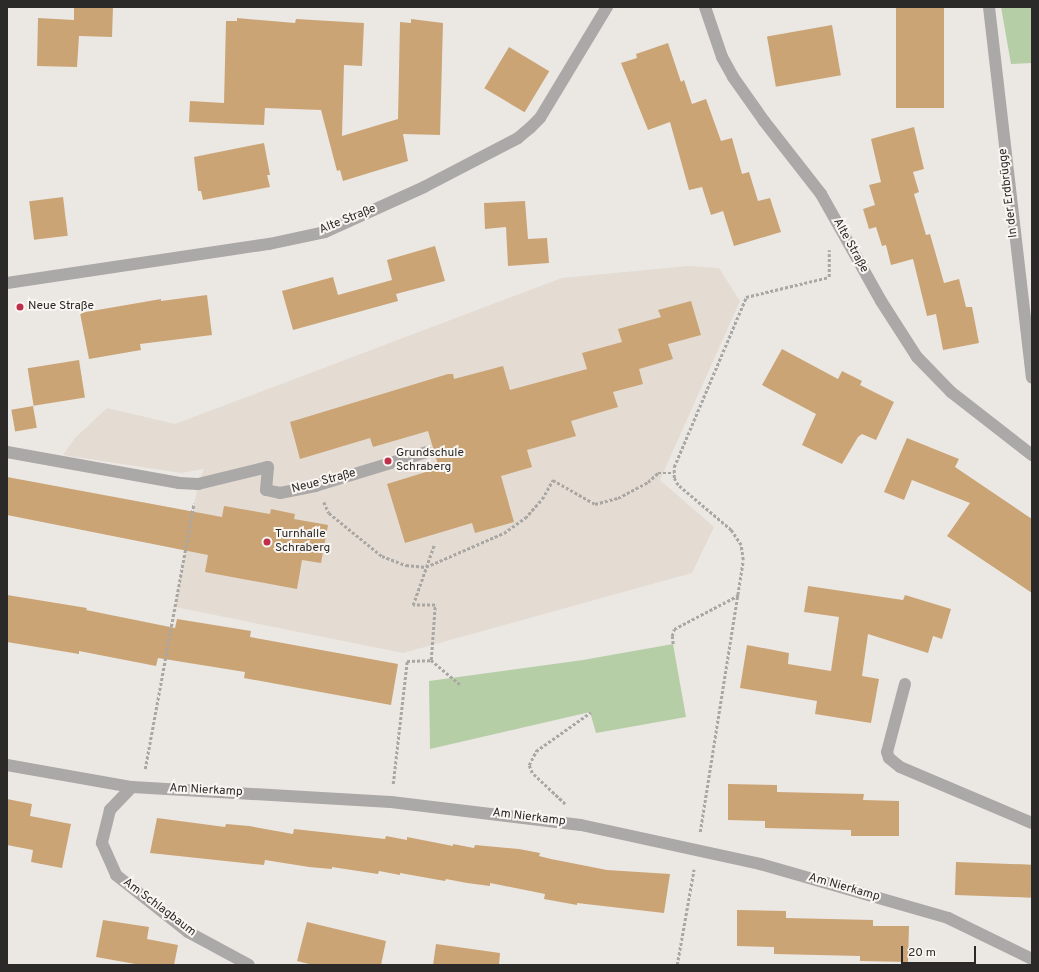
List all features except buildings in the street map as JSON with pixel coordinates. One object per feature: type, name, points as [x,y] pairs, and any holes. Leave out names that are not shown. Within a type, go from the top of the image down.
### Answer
[{"type":"street","name":"Alte Straße","points":[[7,283],[269,244],[325,232],[424,187],[518,138],[530,128],[540,118],[607,7]]},
{"type":"street","name":"Alte Straße","points":[[705,7],[722,57],[733,78],[764,121],[821,194],[881,301],[917,357],[951,392],[1032,455]]},
{"type":"street","name":"In der Erdbrügge","points":[[988,7],[1032,378]]},
{"type":"street","name":"Neue Straße","points":[[7,452],[97,470],[179,483],[198,484],[268,467],[266,490],[280,493],[315,486],[427,452]]},
{"type":"street","points":[[905,684],[886,752],[889,758],[900,767],[1032,823]]},
{"type":"street","name":"Am Nierkamp","points":[[7,765],[137,787],[391,802],[581,825],[760,864],[948,918],[1032,959]]},
{"type":"street","name":"Am Schlagbaum","points":[[137,787],[110,810],[102,843],[116,875],[188,932],[249,965]]},
{"type":"path","points":[[677,965],[697,850],[743,560],[741,545],[731,530],[678,485],[674,473],[746,297],[829,277],[829,245]]},
{"type":"path","points":[[315,486],[329,513],[382,556],[406,565],[426,567],[504,533],[525,518],[542,499],[553,480],[595,504],[618,498],[648,482],[658,474],[674,473]]},
{"type":"path","points":[[137,787],[198,484]]},
{"type":"path","points":[[431,660],[435,605],[413,605],[434,545]]},
{"type":"path","points":[[674,644],[672,636],[674,629],[738,595]]},
{"type":"path","points":[[391,802],[408,662],[431,660],[460,684]]},
{"type":"path","points":[[581,825],[561,800],[532,773],[529,764],[536,751],[591,712]]},
{"type":"shaded area","name":"Grundschule Schraberg","points":[[688,266],[719,268],[740,301],[660,480],[714,527],[692,573],[403,653],[175,607],[198,484],[204,469],[181,473],[63,455],[75,438],[107,408],[175,424],[562,278]]},
{"type":"green space","points":[[1001,7],[1032,7],[1032,63],[1011,64]]},
{"type":"green space","points":[[673,644],[686,717],[596,733],[590,712],[430,749],[429,681],[583,660]]},
{"type":"place","name":"Neue Straße","points":[[20,307]]},
{"type":"place","name":"Grundschule Schraberg","points":[[388,461]]},
{"type":"place","name":"Turnhalle Schraberg","points":[[267,542]]}]
